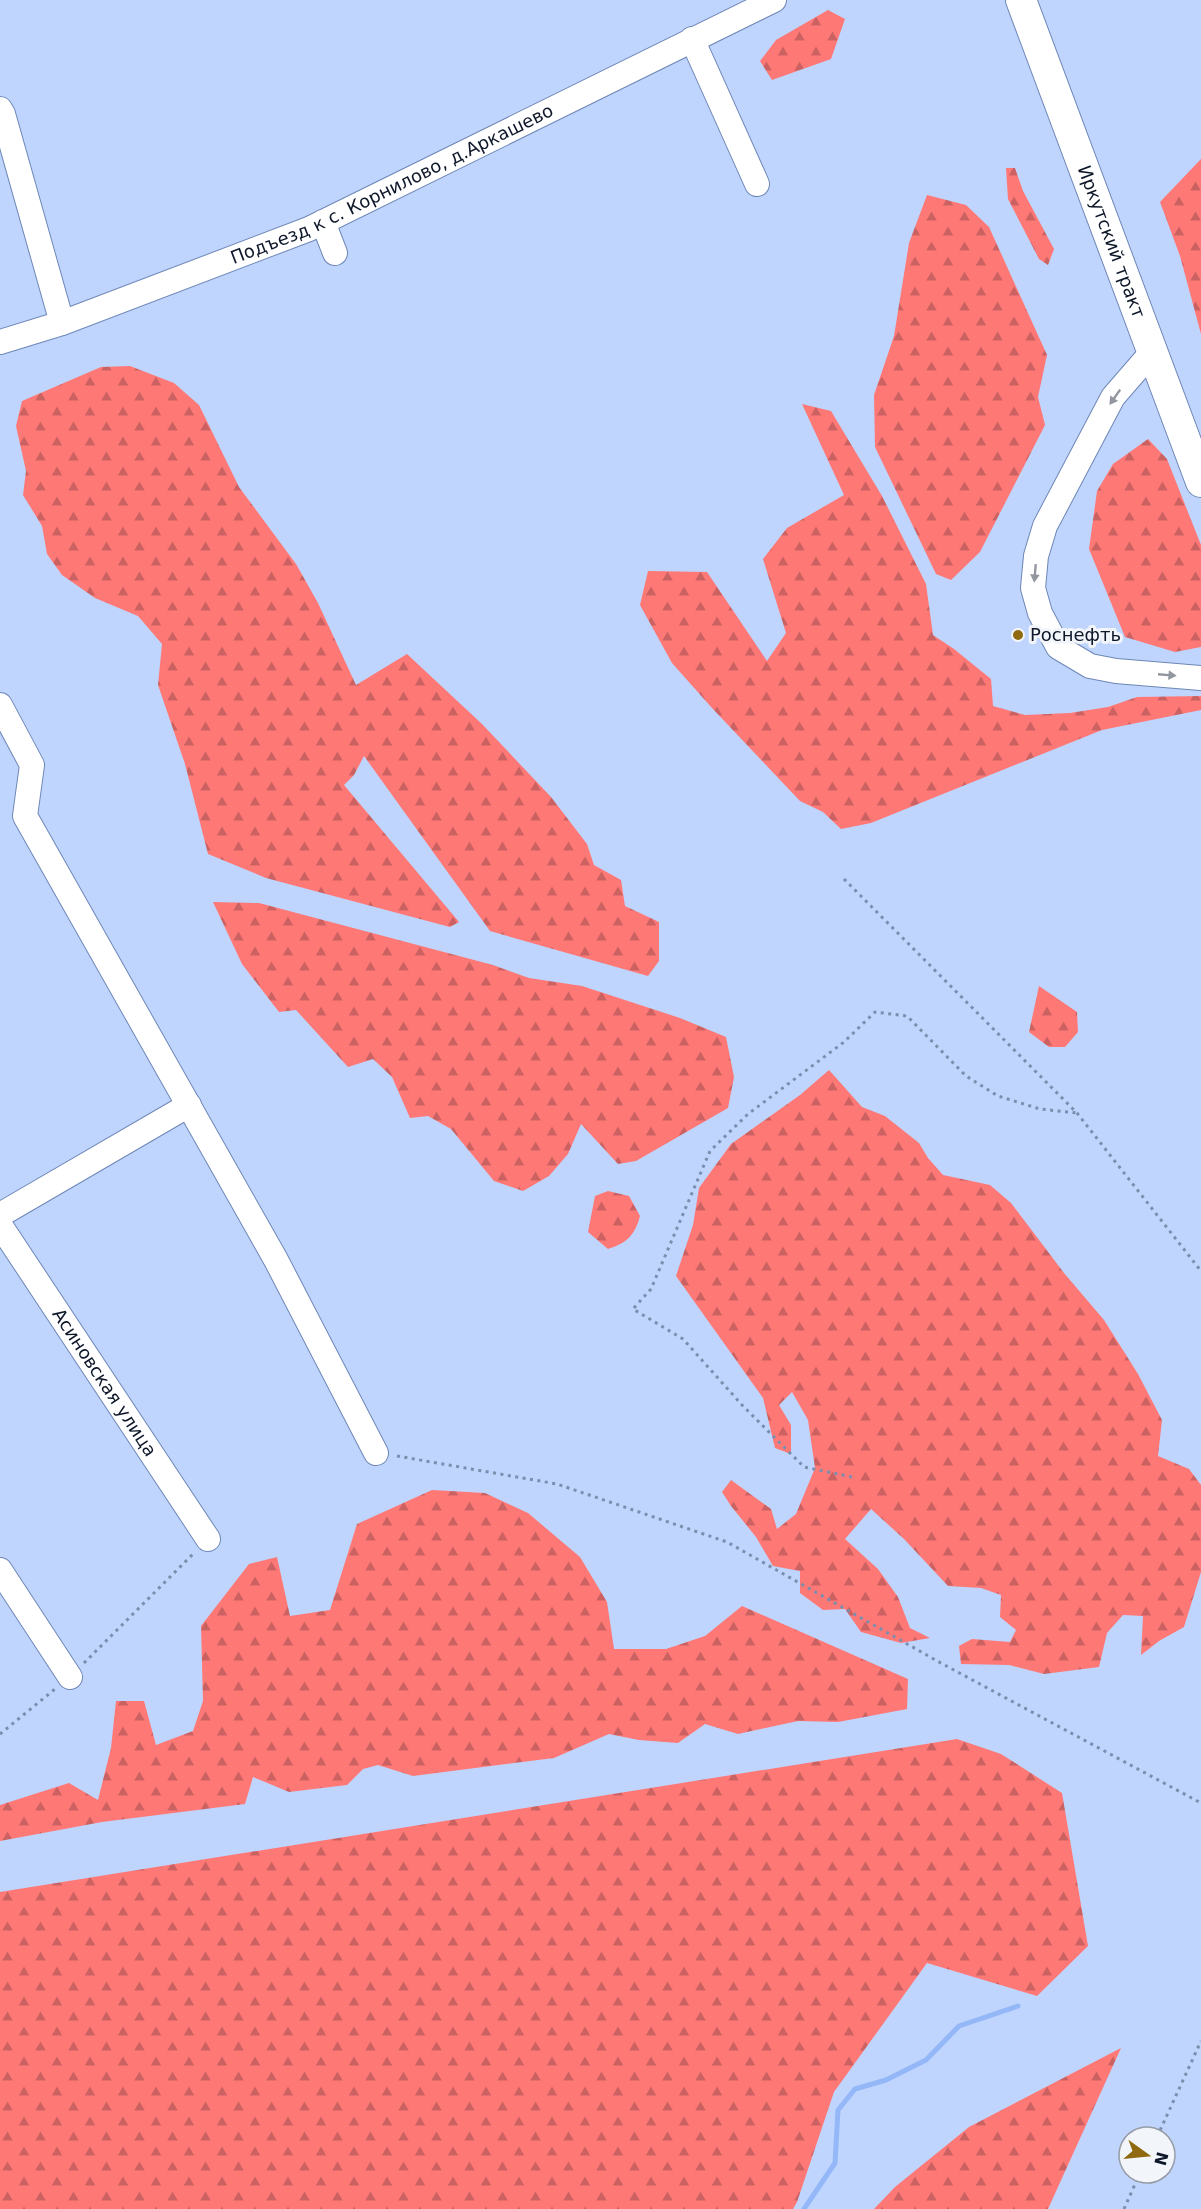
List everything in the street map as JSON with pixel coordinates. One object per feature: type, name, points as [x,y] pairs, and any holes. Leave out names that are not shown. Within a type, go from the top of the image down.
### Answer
[{"type":"main road","name":"Иркутский тракт","points":[[1021,0],[1201,482]]},
{"type":"street","name":"Подъезд к с. Корнилово, д.Аркашево","points":[[0,342],[62,323],[323,222],[774,0]]},
{"type":"street","points":[[692,39],[757,184]]},
{"type":"street","points":[[0,109],[3,114],[7,154],[62,323]]},
{"type":"street","points":[[323,222],[335,253]]},
{"type":"street","points":[[1152,352],[1113,397],[1045,526],[1036,556],[1033,588],[1040,613],[1058,647],[1090,666],[1116,671],[1201,678]]},
{"type":"street","points":[[0,705],[32,765],[25,816],[276,1260],[376,1453]]},
{"type":"street","points":[[0,1215],[189,1106]]},
{"type":"street","name":"Асиновская улица","points":[[0,1225],[208,1539]]},
{"type":"street","points":[[0,1570],[70,1677]]},
{"type":"path","points":[[844,879],[1077,1113],[1201,1271]]},
{"type":"path","points":[[852,1477],[804,1467],[742,1405],[683,1339],[633,1309],[651,1288],[710,1151],[748,1114],[844,1042],[875,1012],[907,1016],[966,1076],[998,1096],[1040,1109],[1077,1113]]},
{"type":"path","points":[[376,1453],[557,1484],[727,1542],[939,1662],[1201,1803]]},
{"type":"path","points":[[0,1734],[70,1677],[208,1539]]},
{"type":"path","points":[[1162,2125],[1201,2041]]},
{"type":"path","points":[[1124,2209],[1135,2185]]},
{"type":"green space","points":[[828,10],[845,19],[831,59],[772,80],[760,61],[776,40]]},
{"type":"green space","points":[[1201,159],[1201,334],[1180,256],[1160,202]]},
{"type":"green space","points":[[1006,168],[1015,168],[1023,191],[1054,249],[1048,265],[1039,259],[1008,199]]},
{"type":"green space","points":[[927,195],[966,205],[989,227],[1047,355],[1038,397],[1045,425],[980,552],[951,580],[936,574],[875,447],[874,395],[894,336],[909,243]]},
{"type":"green space","points":[[130,366],[174,383],[199,405],[239,487],[296,564],[318,603],[356,685],[407,654],[482,724],[551,797],[587,844],[594,865],[621,880],[625,906],[659,922],[659,961],[648,976],[490,931],[364,756],[354,775],[344,785],[459,922],[450,927],[266,878],[208,854],[185,764],[158,685],[162,644],[138,616],[95,598],[62,575],[47,554],[42,526],[23,495],[26,471],[16,426],[22,401],[101,367]]},
{"type":"green space","points":[[802,404],[831,411],[882,496],[926,584],[933,635],[991,679],[993,706],[1025,715],[1070,713],[1108,707],[1137,697],[1201,696],[1201,710],[1102,730],[871,823],[841,829],[823,812],[800,801],[672,663],[640,605],[648,571],[707,572],[767,661],[786,633],[763,559],[787,528],[844,495]]},
{"type":"green space","points":[[1148,439],[1167,459],[1201,545],[1201,647],[1175,652],[1125,637],[1089,549],[1097,491],[1113,464]]},
{"type":"green space","points":[[213,902],[259,903],[493,965],[529,978],[582,986],[680,1018],[726,1037],[734,1077],[728,1108],[636,1161],[618,1164],[581,1124],[568,1154],[549,1176],[523,1191],[494,1181],[451,1129],[428,1116],[410,1118],[392,1077],[373,1059],[348,1067],[296,1010],[279,1012],[242,964]]},
{"type":"green space","points":[[1039,986],[1077,1012],[1078,1032],[1065,1047],[1049,1047],[1029,1032]]},
{"type":"green space","points":[[829,1070],[862,1107],[885,1116],[919,1143],[943,1175],[990,1185],[1011,1203],[1064,1273],[1104,1320],[1138,1374],[1162,1420],[1158,1456],[1189,1469],[1201,1485],[1201,1572],[1184,1627],[1159,1641],[1141,1655],[1143,1616],[1123,1615],[1107,1633],[1099,1667],[1044,1674],[1009,1665],[961,1664],[959,1646],[972,1639],[1010,1642],[1016,1630],[1000,1617],[1001,1595],[981,1588],[948,1586],[904,1539],[871,1509],[845,1539],[878,1569],[898,1597],[910,1628],[930,1638],[901,1643],[861,1632],[845,1609],[823,1610],[800,1593],[800,1571],[773,1566],[756,1537],[722,1492],[731,1480],[771,1509],[777,1529],[796,1514],[815,1468],[808,1420],[792,1392],[779,1405],[791,1425],[791,1454],[775,1448],[763,1398],[676,1276],[693,1225],[699,1188],[731,1144],[800,1095]]},
{"type":"green space","points":[[608,1191],[629,1196],[640,1216],[636,1228],[629,1237],[608,1249],[588,1232],[595,1196]]},
{"type":"green space","points":[[432,1490],[485,1493],[528,1513],[580,1557],[607,1602],[614,1649],[666,1649],[705,1636],[742,1606],[908,1679],[907,1709],[838,1722],[798,1721],[738,1734],[705,1724],[678,1743],[639,1740],[609,1734],[554,1758],[413,1776],[378,1765],[363,1769],[347,1785],[289,1792],[253,1777],[245,1804],[102,1822],[0,1841],[0,1805],[69,1783],[98,1800],[111,1748],[116,1701],[144,1701],[156,1745],[193,1731],[203,1701],[201,1626],[249,1564],[277,1557],[290,1616],[330,1610],[357,1524]]},
{"type":"green space","points":[[957,1739],[1001,1754],[1062,1793],[1088,1946],[1037,1996],[927,1963],[834,2092],[793,2209],[0,2209],[0,1892]]},
{"type":"green space","points":[[1121,2048],[1048,2209],[874,2209],[895,2187],[969,2127]]},
{"type":"waterway","points":[[804,2209],[835,2163],[838,2110],[855,2089],[886,2080],[926,2060],[959,2026],[1018,2006]]},
{"type":"place","name":"Роснефть","points":[[1018,635]]}]
